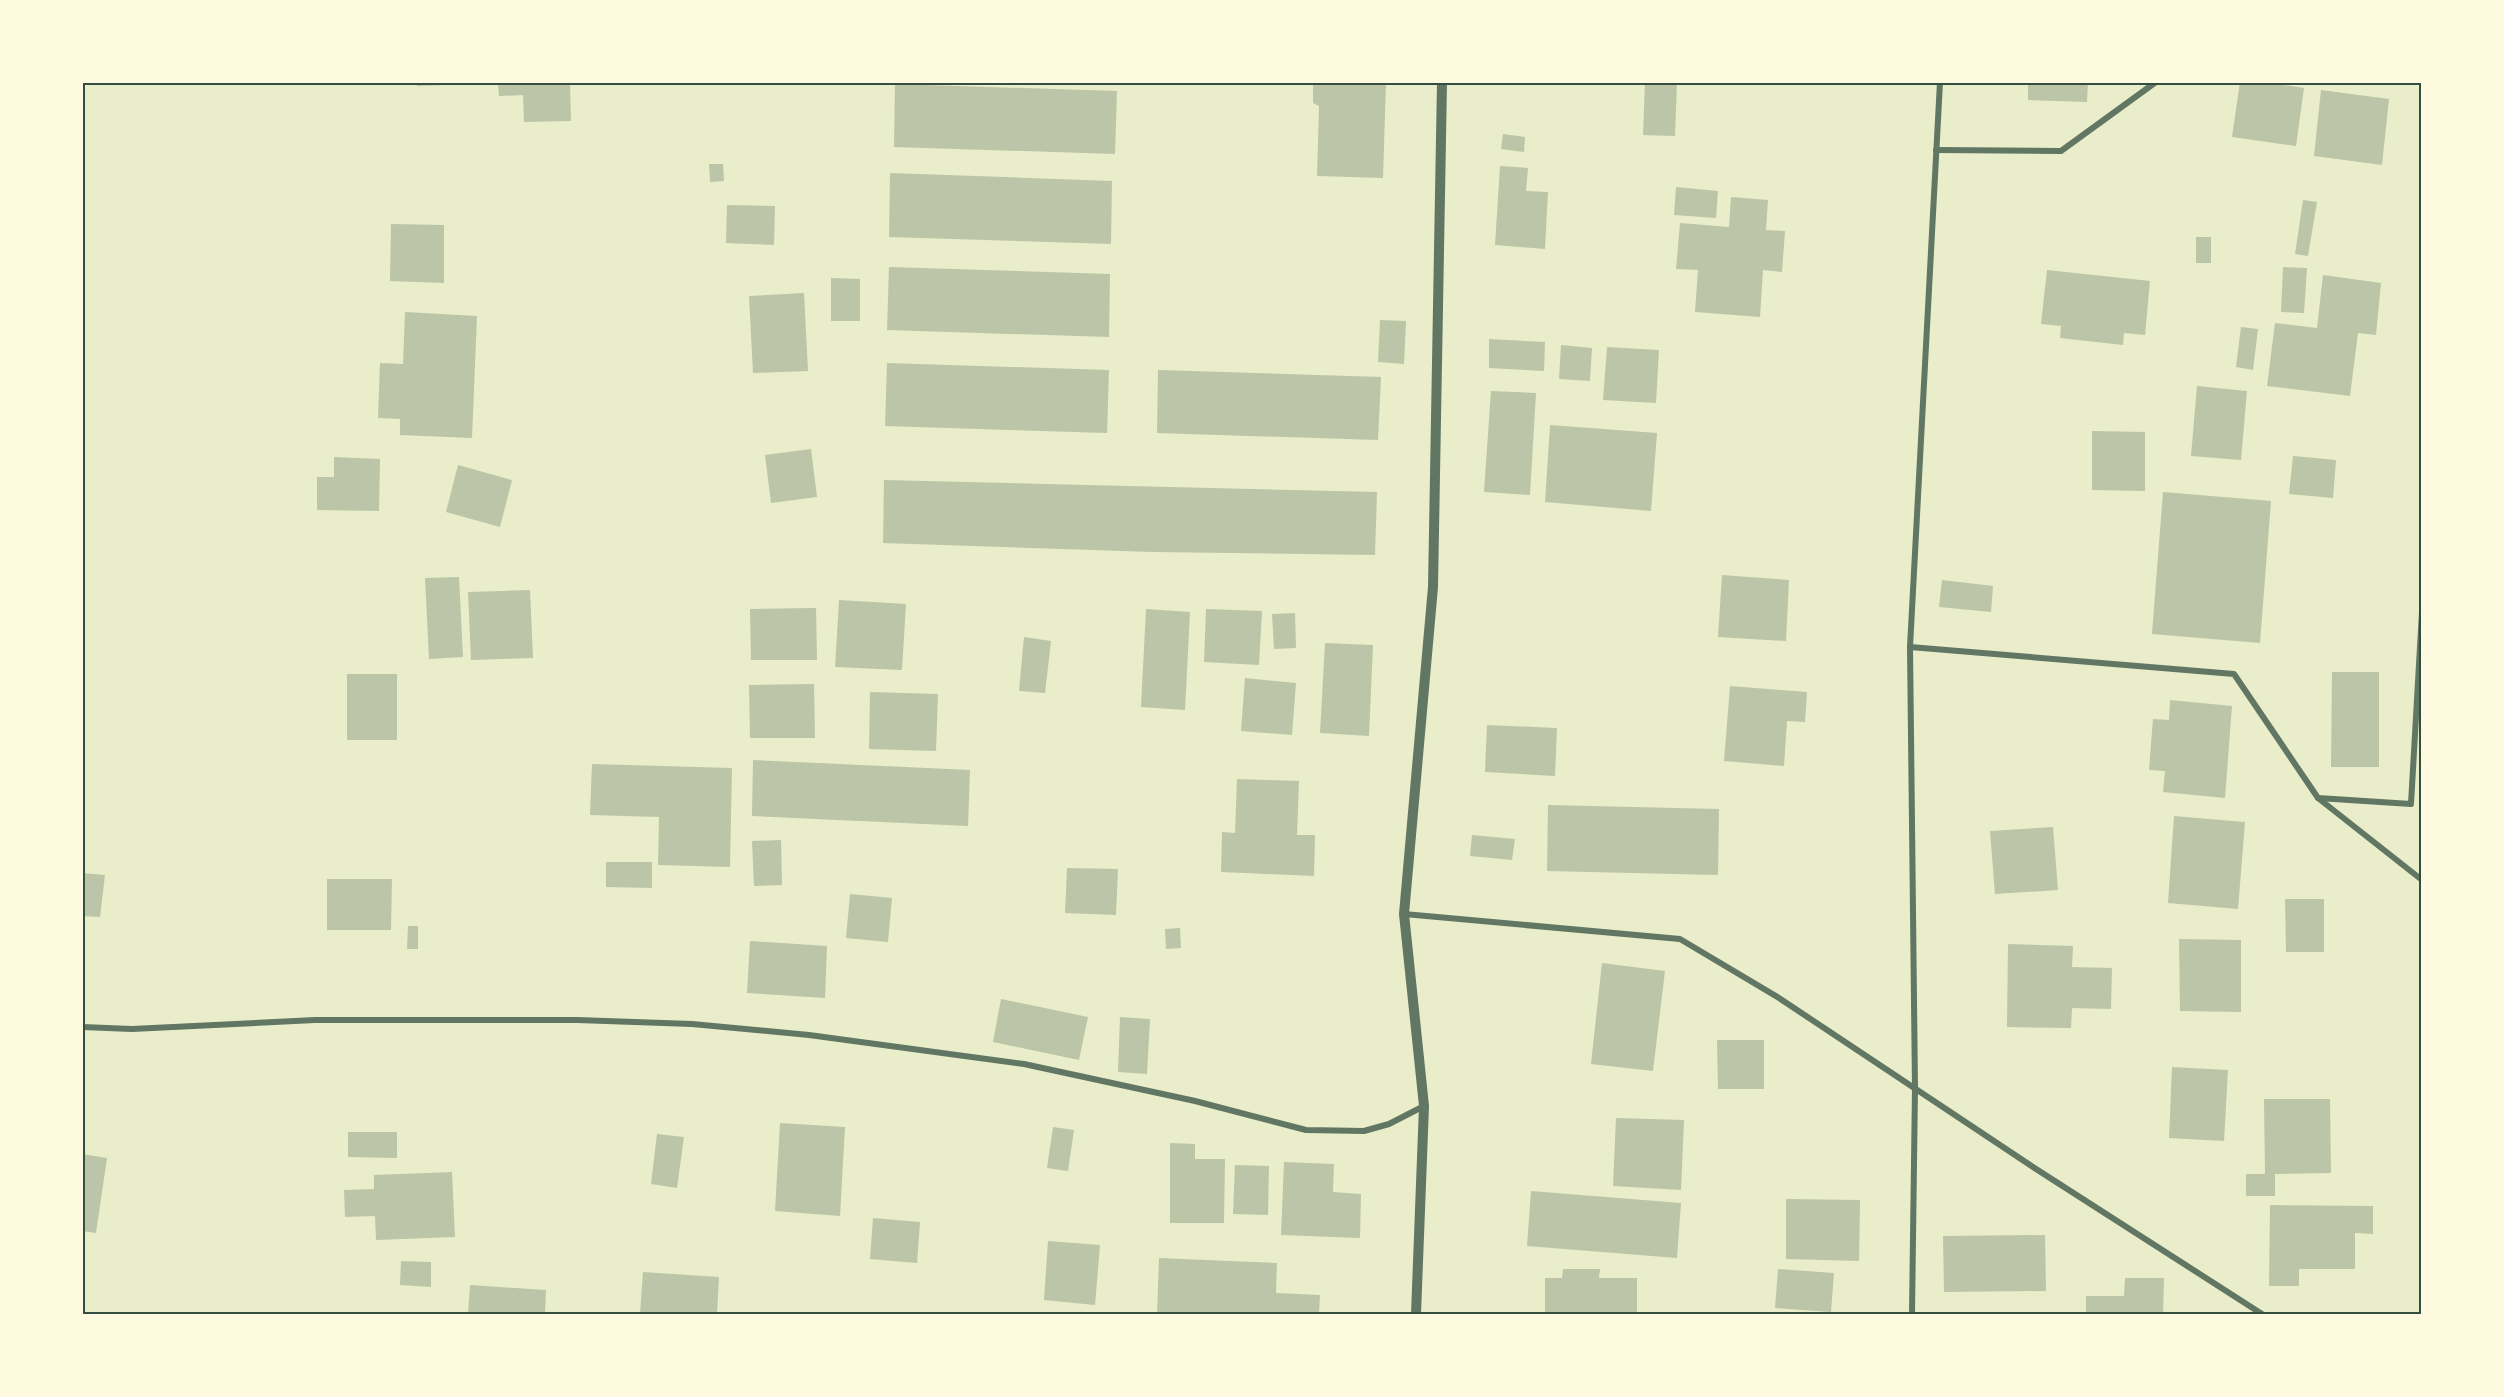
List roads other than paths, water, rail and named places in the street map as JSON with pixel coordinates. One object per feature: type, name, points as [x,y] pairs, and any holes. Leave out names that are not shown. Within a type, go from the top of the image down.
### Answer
[{"type":"street","points":[[1416,1314],[1424,1106],[1404,914],[1433,587],[1442,82]]},
{"type":"street","points":[[1912,1314],[1914,1088],[1911,647],[1940,82]]},
{"type":"street","points":[[1936,150],[2061,151],[2156,82]]},
{"type":"street","points":[[2318,798],[2411,804],[2421,612]]},
{"type":"street","points":[[1911,647],[2234,674],[2318,798],[2421,880]]},
{"type":"street","points":[[1404,914],[1680,939],[1779,998],[2033,1167],[2262,1314]]},
{"type":"street","points":[[82,1027],[132,1029],[315,1020],[566,1020],[692,1024],[809,1035],[1024,1064],[1195,1101],[1306,1130],[1364,1131],[1389,1124],[1424,1106]]}]
